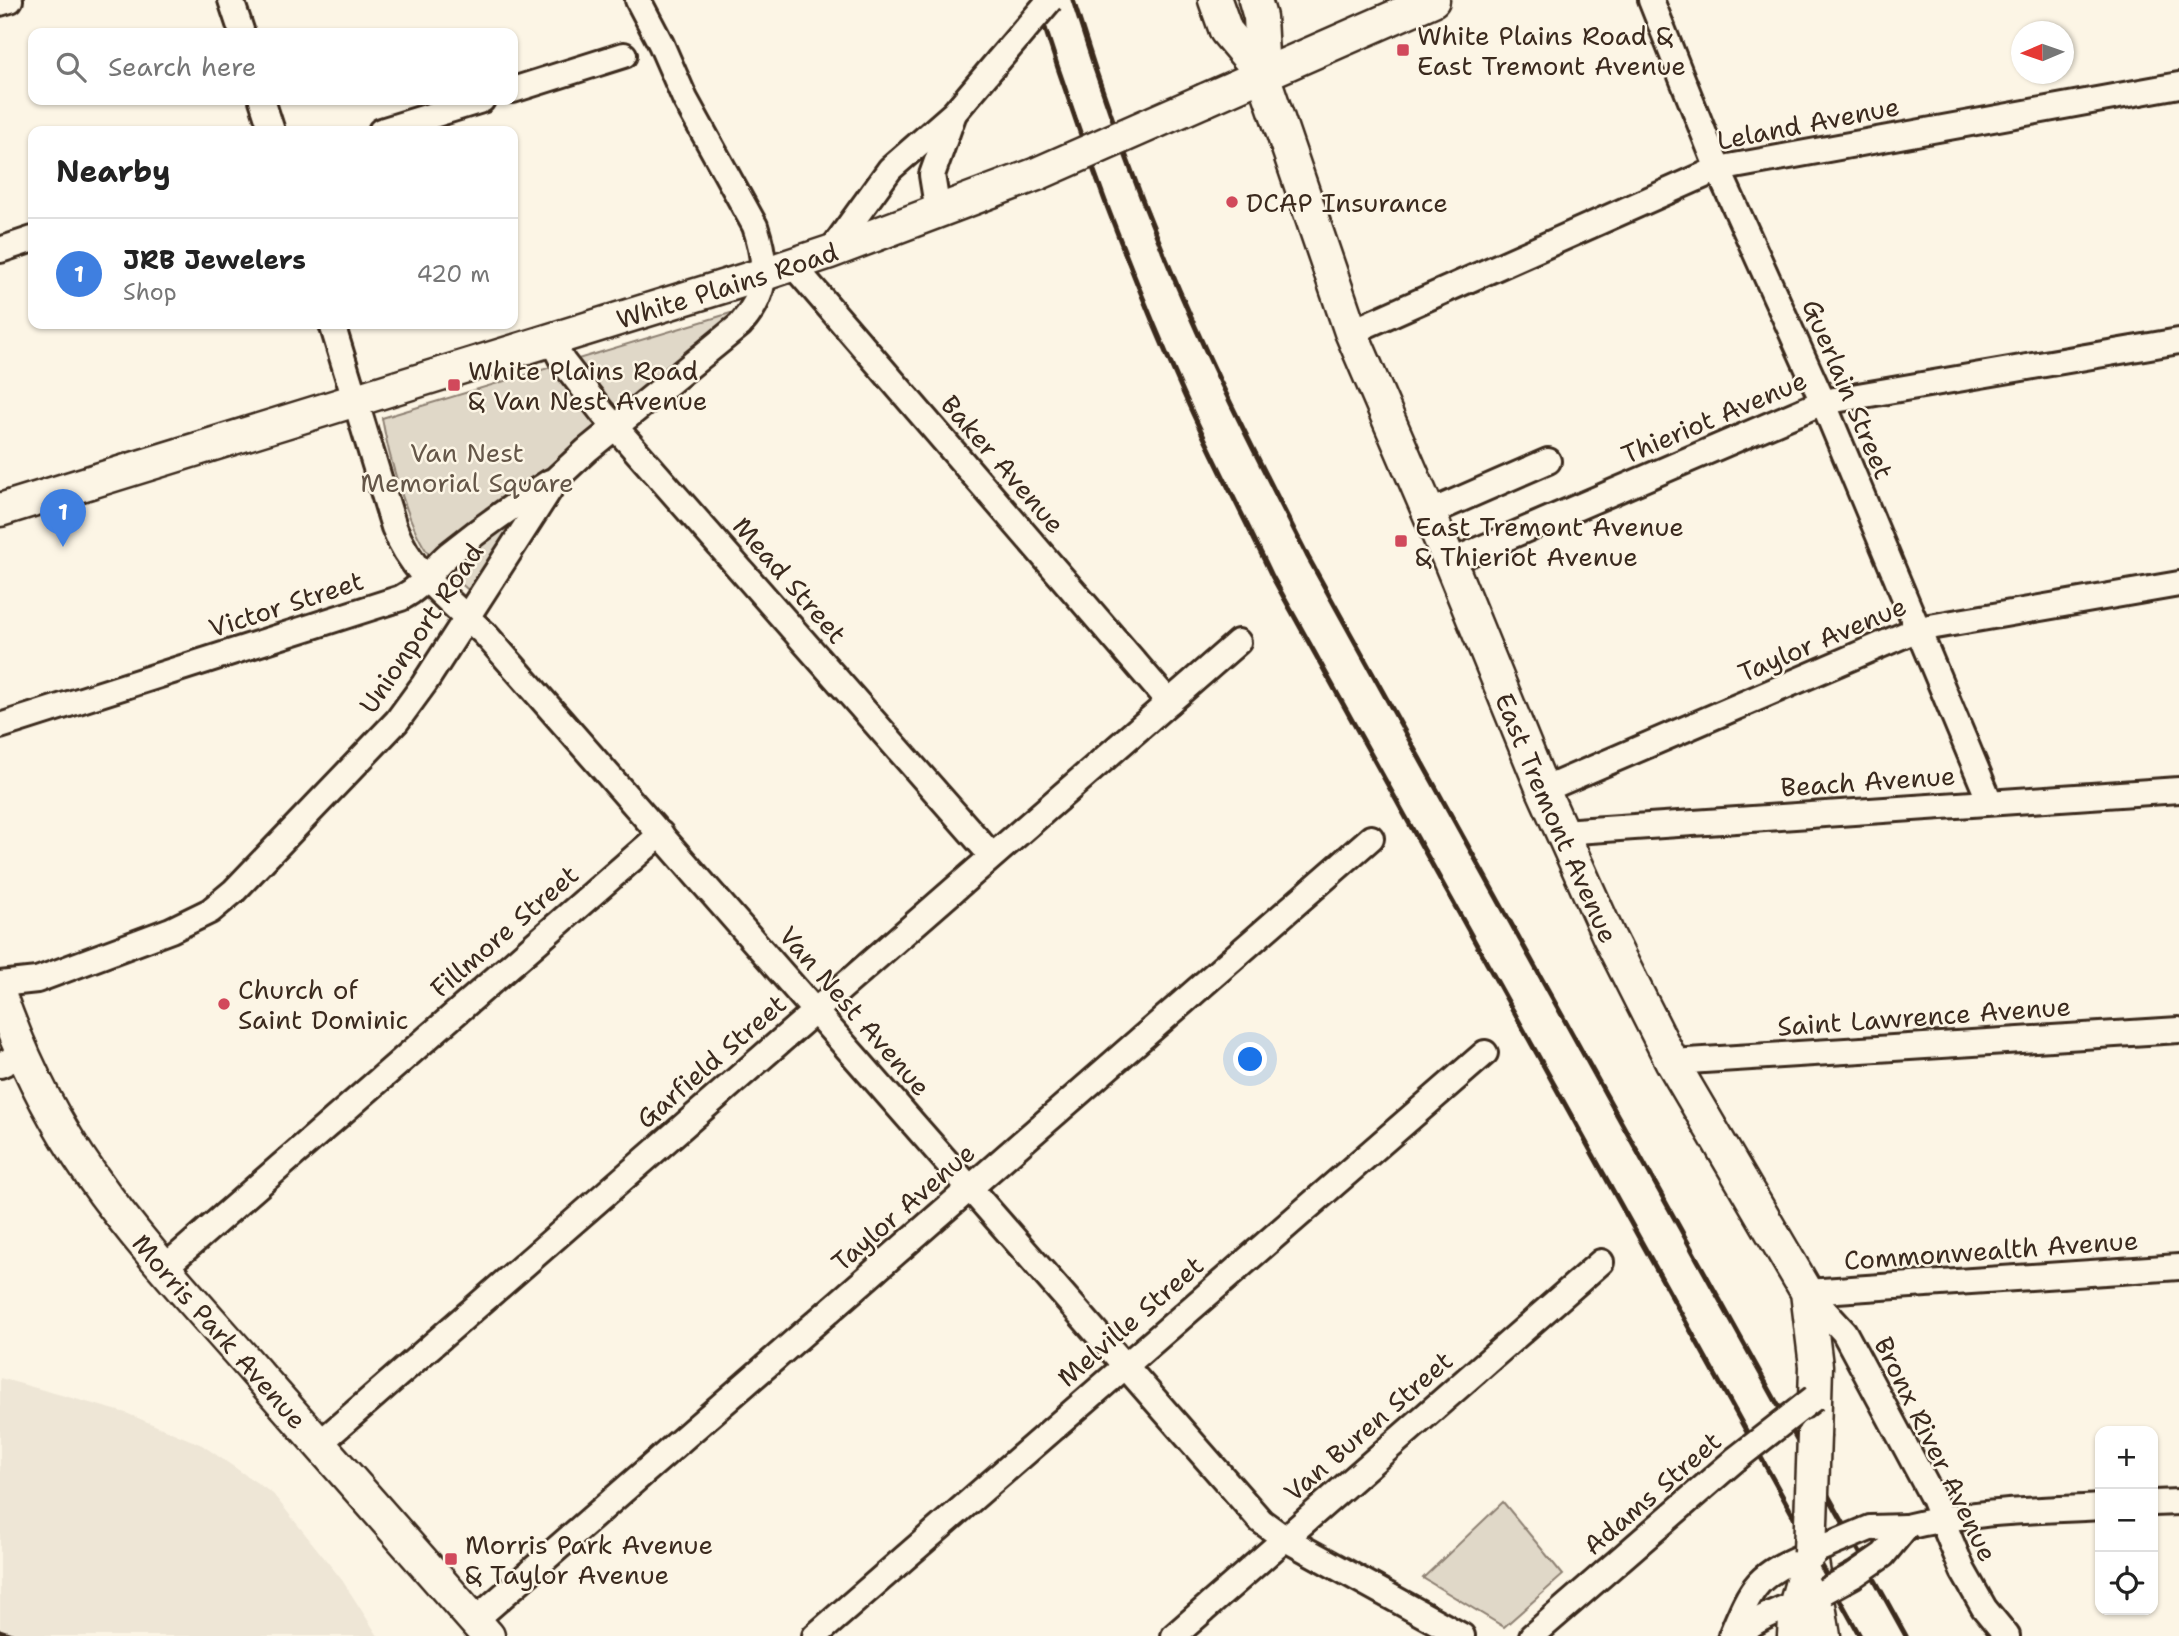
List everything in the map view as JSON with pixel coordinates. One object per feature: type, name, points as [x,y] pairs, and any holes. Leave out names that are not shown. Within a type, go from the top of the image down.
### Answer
[{"type":"main road","name":"East Tremont Avenue","points":[[1215,0],[1226,31],[1263,75]]},
{"type":"main road","name":"East Tremont Avenue","points":[[1255,0],[1260,17],[1263,75],[1351,332],[1450,562],[1543,790],[1609,937],[1672,1062],[1807,1292],[1816,1366],[1808,1577],[1794,1636]]},
{"type":"main road","name":"White Plains Road","points":[[0,510],[830,252],[1037,174],[1433,0]]},
{"type":"main road","name":"Morris Park Avenue","points":[[0,996],[12,1059],[105,1195],[164,1268],[481,1628]]},
{"type":"main road","name":"East Tremont Avenue","points":[[1808,1577],[1824,1636]]},
{"type":"street","points":[[0,3],[10,0]]},
{"type":"street","points":[[231,0],[240,28]]},
{"type":"street","points":[[638,0],[662,44],[685,99],[755,226],[761,243],[778,269]]},
{"type":"street","points":[[830,252],[890,169],[954,113],[1050,0]]},
{"type":"street","name":"Guerlain Street","points":[[1651,0],[1718,169],[1823,402],[1990,802]]},
{"type":"street","points":[[518,88],[624,55]]},
{"type":"street","name":"Leland Avenue","points":[[1351,332],[1718,169],[2179,85]]},
{"type":"street","points":[[264,105],[270,126]]},
{"type":"street","points":[[397,126],[466,105]]},
{"type":"street","points":[[938,212],[932,175],[954,113]]},
{"type":"street","points":[[0,250],[28,241]]},
{"type":"street","name":"Unionport Road","points":[[0,984],[37,980],[185,924],[222,902],[386,734],[424,684],[556,478],[615,426],[740,325],[778,269]]},
{"type":"street","name":"Baker Avenue","points":[[778,269],[1169,702]]},
{"type":"street","name":"Van Nest Avenue","points":[[334,329],[399,540],[427,581],[485,634],[1261,1521],[1284,1538],[1462,1636]]},
{"type":"street","name":"Mead Street","points":[[551,339],[578,383],[992,856]]},
{"type":"street","name":"Thieriot Avenue","points":[[1450,562],[1823,402],[2179,341]]},
{"type":"street","points":[[1429,513],[1548,461]]},
{"type":"street","name":"Victor Street","points":[[0,726],[411,593],[427,581],[441,561],[455,549],[556,478]]},
{"type":"street","name":"Taylor Avenue","points":[[1543,790],[1918,629],[2179,584]]},
{"type":"street","name":"Garfield Street","points":[[319,1444],[1238,642]]},
{"type":"street","name":"Beach Avenue","points":[[1561,832],[2179,790]]},
{"type":"street","name":"Fillmore Street","points":[[164,1268],[661,834]]},
{"type":"street","name":"Taylor Avenue","points":[[481,1628],[970,1188],[1371,838]]},
{"type":"street","name":"Saint Lawrence Avenue","points":[[1672,1062],[2179,1030]]},
{"type":"street","name":"Melville Street","points":[[816,1636],[1485,1053]]},
{"type":"street","name":"Van Buren Street","points":[[1174,1636],[1601,1262]]},
{"type":"street","name":"Commonwealth Avenue","points":[[1807,1292],[2179,1267]]},
{"type":"street","name":"Bronx River Avenue","points":[[1807,1292],[1844,1332],[1894,1420],[1933,1498],[1963,1571],[1984,1608],[2007,1636]]},
{"type":"street","name":"Adams Street","points":[[1532,1636],[1736,1459],[1814,1398]]},
{"type":"street","points":[[2158,1503],[2179,1502]]},
{"type":"street","points":[[1737,1636],[1768,1614],[1808,1577],[1870,1528],[1906,1527],[1986,1514],[2095,1507]]},
{"type":"street","points":[[1731,1636],[1756,1583],[1767,1573],[1808,1577],[1854,1575],[1883,1555],[1906,1527]]},
{"type":"shaded area","points":[[0,1378],[126,1413],[202,1445],[273,1494],[342,1580],[378,1636],[0,1636]]},
{"type":"green space","name":"Van Nest Memorial Square","points":[[734,312],[736,318],[551,466],[474,589],[470,591],[430,556],[407,509],[394,470],[382,418]]},
{"type":"green space","points":[[1503,1502],[1563,1575],[1504,1627],[1423,1578]]},
{"type":"railway","points":[[1036,0],[1086,150],[1163,346],[1194,417],[1272,576],[1860,1636]]},
{"type":"railway","points":[[1073,0],[1122,145],[1159,241],[1220,381],[1308,557],[1906,1636]]},
{"type":"railway","points":[[0,1631],[15,1636]]},
{"type":"place","name":"White Plains Road & East Tremont Avenue","points":[[1403,50]]},
{"type":"place","name":"DCAP Insurance","points":[[1232,202]]},
{"type":"place","name":"White Plains Road & Van Nest Avenue","points":[[454,385]]},
{"type":"place","name":"East Tremont Avenue & Thieriot Avenue","points":[[1401,541]]},
{"type":"place","name":"JRB Jewelers","points":[[63,547]]},
{"type":"place","name":"Church of Saint Dominic","points":[[224,1004]]},
{"type":"place","name":"Morris Park Avenue & Taylor Avenue","points":[[451,1559]]}]
